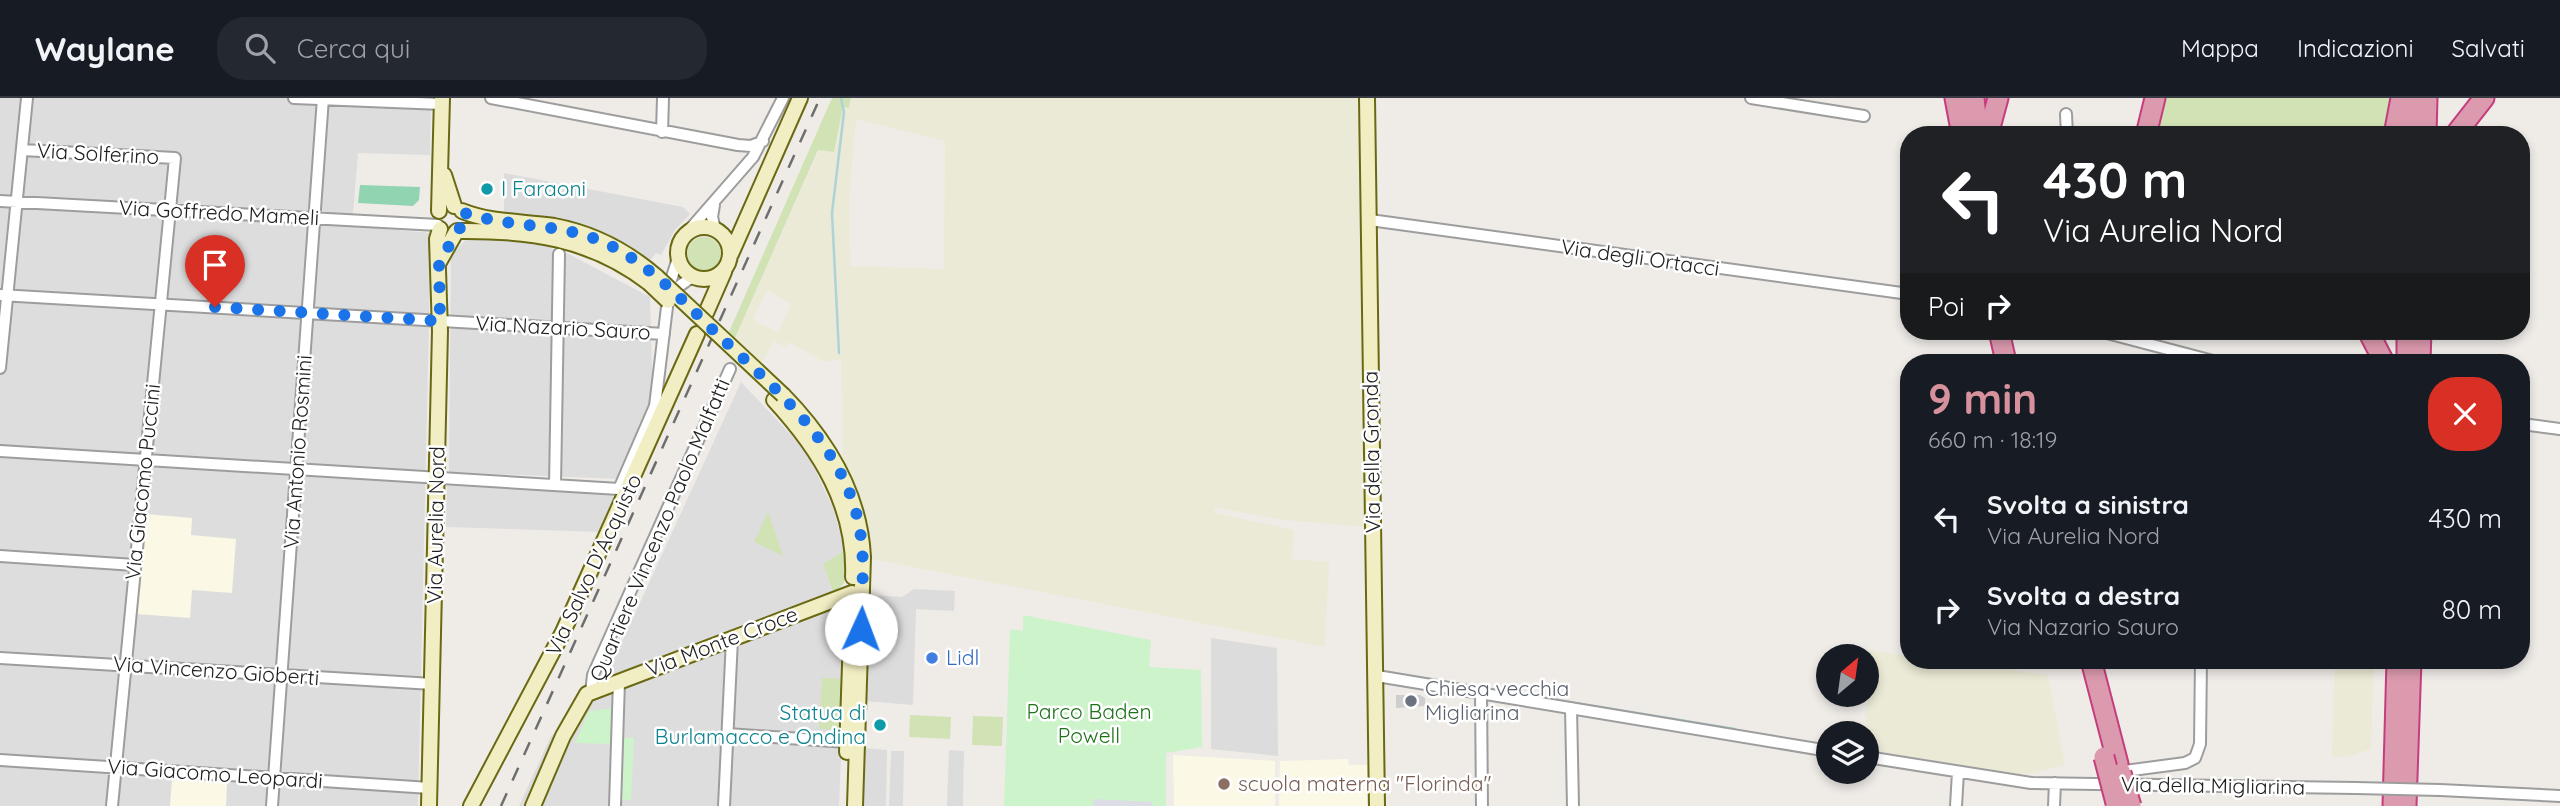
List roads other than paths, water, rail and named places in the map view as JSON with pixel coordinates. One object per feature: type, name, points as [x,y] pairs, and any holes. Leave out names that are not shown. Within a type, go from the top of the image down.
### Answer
[{"type":"highway","points":[[1955,98],[1960,126]]},
{"type":"highway","points":[[1965,98],[1967,126]]},
{"type":"highway","points":[[1974,98],[1977,126]]},
{"type":"highway","points":[[1990,126],[1998,98]]},
{"type":"highway","points":[[2136,126],[2142,98]]},
{"type":"highway","points":[[2148,126],[2155,98]]},
{"type":"highway","points":[[2396,126],[2401,98]]},
{"type":"highway","points":[[2412,126],[2413,98]]},
{"type":"highway","points":[[2426,126],[2427,98]]},
{"type":"highway","points":[[2462,126],[2484,98]]},
{"type":"highway","points":[[2083,669],[2111,760]]},
{"type":"highway","points":[[2093,669],[2121,805]]},
{"type":"highway","points":[[2393,806],[2397,669]]},
{"type":"highway","points":[[2406,806],[2411,669]]},
{"type":"street","points":[[0,368],[4,295],[17,202],[27,98]]},
{"type":"street","points":[[294,98],[442,101]]},
{"type":"street","points":[[491,98],[731,144],[751,146],[763,141]]},
{"type":"street","points":[[662,132],[663,98]]},
{"type":"street","points":[[664,281],[678,258],[684,236],[763,141],[783,98]]},
{"type":"street","points":[[678,258],[683,269],[696,278],[707,298],[707,312],[800,98]]},
{"type":"street","name":"Via della Gronda","points":[[1367,98],[1377,806]]},
{"type":"street","points":[[1751,98],[1864,116]]},
{"type":"street","name":"Via Antonio Rosmini","points":[[272,806],[323,99]]},
{"type":"street","name":"Via Aurelia Nord","points":[[429,806],[440,321],[436,244],[442,101]]},
{"type":"street","points":[[2066,114],[2067,126]]},
{"type":"street","points":[[731,144],[740,157],[737,174]]},
{"type":"street","name":"Via Solferino","points":[[22,150],[174,158]]},
{"type":"street","name":"Via Aurelia Nord","points":[[441,150],[446,184],[458,209]]},
{"type":"street","name":"Via Giacomo Puccini","points":[[112,806],[174,158]]},
{"type":"street","name":"Via Goffredo Mameli","points":[[0,201],[315,218],[439,221]]},
{"type":"street","points":[[715,202],[712,217],[730,254]]},
{"type":"street","points":[[724,271],[713,278],[664,281],[571,241],[527,233],[447,233],[439,221],[445,206],[487,220],[553,226],[617,249],[664,281],[778,398],[810,443],[838,494],[852,546],[857,598],[855,806]]},
{"type":"street","points":[[439,262],[463,223],[458,209]]},
{"type":"street","points":[[684,236],[699,228],[719,232],[738,228],[748,217]]},
{"type":"street","name":"Via degli Ortacci","points":[[1370,220],[1900,293]]},
{"type":"street","points":[[555,485],[559,254]]},
{"type":"street","name":"Via Nazario Sauro","points":[[4,295],[664,334]]},
{"type":"street","points":[[0,451],[619,489],[655,406],[667,307]]},
{"type":"street","name":"Via Salvo D'Acquisto","points":[[473,806],[564,632],[697,334]]},
{"type":"street","points":[[2129,340],[2176,354]]},
{"type":"street","name":"Quartiere Vincenzo Paolo Malfatti","points":[[591,692],[593,675],[730,369]]},
{"type":"street","points":[[2530,425],[2560,429]]},
{"type":"street","points":[[0,556],[135,565]]},
{"type":"street","points":[[846,806],[847,741],[857,598]]},
{"type":"street","name":"Via Monte Croce","points":[[591,692],[732,639],[857,598]]},
{"type":"street","points":[[724,806],[732,639]]},
{"type":"street","name":"Via Vincenzo Gioberti","points":[[0,658],[433,684]]},
{"type":"street","points":[[2084,783],[2131,768],[2185,763],[2195,758],[2200,744],[2201,669]]},
{"type":"street","points":[[1377,676],[1816,749]]},
{"type":"street","points":[[615,806],[619,681]]},
{"type":"street","points":[[533,806],[569,724],[581,701],[591,692]]},
{"type":"street","points":[[1481,693],[1482,806]]},
{"type":"street","points":[[1571,708],[1573,806]]},
{"type":"street","points":[[727,734],[847,741]]},
{"type":"street","name":"Via della Migliarina","points":[[1879,759],[2031,783],[2440,790],[2560,796]]},
{"type":"street","name":"Via Giacomo Leopardi","points":[[0,760],[430,788]]},
{"type":"street","points":[[1956,806],[1958,772]]},
{"type":"street","points":[[2054,806],[2055,783]]},
{"type":"street","name":"Via Aurelia Nord","points":[[430,788],[437,806]]},
{"type":"waterway","points":[[839,353],[832,213],[844,112],[841,98]]},
{"type":"waterway","points":[[1387,672],[1735,729]]},
{"type":"railway","points":[[501,806],[820,98]]},
{"type":"place","name":"I Faraoni","points":[[487,189]]},
{"type":"place","name":"Lidl","points":[[932,658]]},
{"type":"place","name":"Chiesa vecchia Migliarina","points":[[1411,701]]},
{"type":"place","name":"Statua di Burlamacco e Ondina","points":[[880,725]]},
{"type":"place","name":"scuola materna \"Florinda\"","points":[[1224,784]]},
{"type":"park label","name":"Parco Baden Powell","points":[[1089,724]]}]
